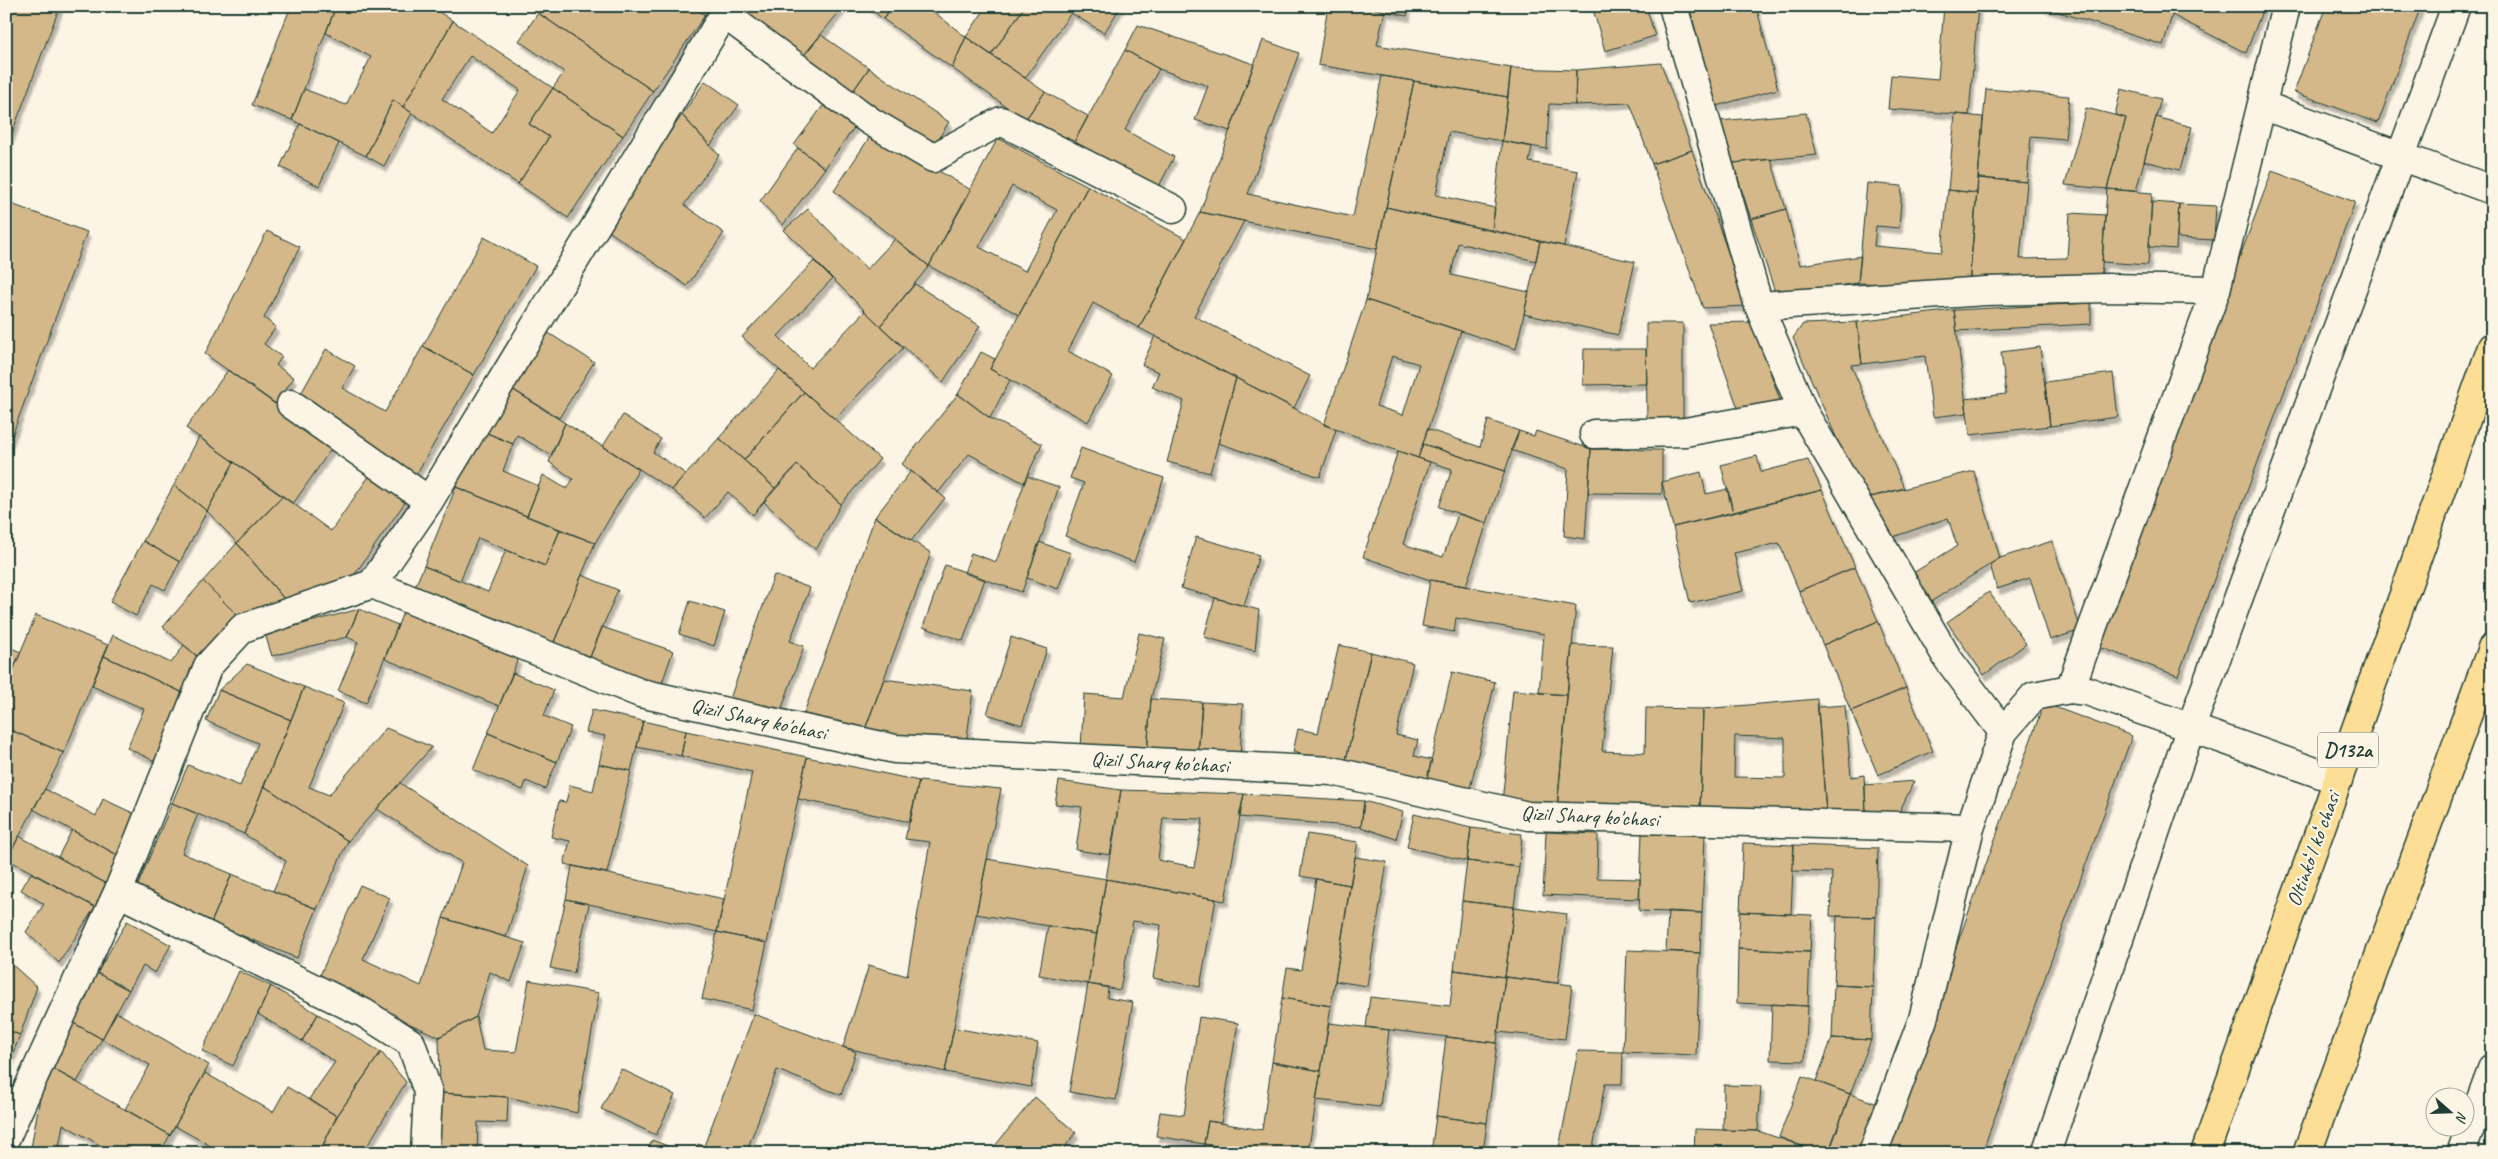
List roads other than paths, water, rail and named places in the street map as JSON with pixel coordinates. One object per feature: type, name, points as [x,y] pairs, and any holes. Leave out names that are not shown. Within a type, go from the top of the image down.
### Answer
[{"type":"main road","name":"Oltinkoʻl koʻchasi","points":[[2205,1153],[2492,347]]},
{"type":"main road","points":[[2308,1153],[2491,650]]},
{"type":"street","points":[[1673,6],[1760,306],[1803,411],[1948,659],[2003,732]]},
{"type":"street","points":[[2070,688],[2216,290],[2286,6]]},
{"type":"street","points":[[2046,1153],[2191,727],[2402,158],[2456,6]]},
{"type":"street","points":[[6,1137],[118,892],[208,666],[242,628],[372,584],[429,501],[726,10],[870,121],[933,158],[1001,120],[1173,209]]},
{"type":"street","points":[[2262,106],[2492,190]]},
{"type":"street","points":[[1760,306],[1986,291],[2108,288],[2216,290]]},
{"type":"street","points":[[291,404],[429,501]]},
{"type":"street","points":[[1594,434],[1685,432],[1803,411]]},
{"type":"street","name":"Qizil Sharq ko'chasi","points":[[372,584],[640,693],[895,749],[1332,771],[1528,816],[1970,828]]},
{"type":"street","points":[[1874,1153],[1923,1019],[1970,828],[2003,732],[2034,696],[2070,688],[2087,691],[2338,780]]},
{"type":"street","points":[[118,892],[364,1013],[411,1043],[428,1092],[425,1153]]},
{"type":"street","points":[[2461,1153],[2492,1069]]}]
